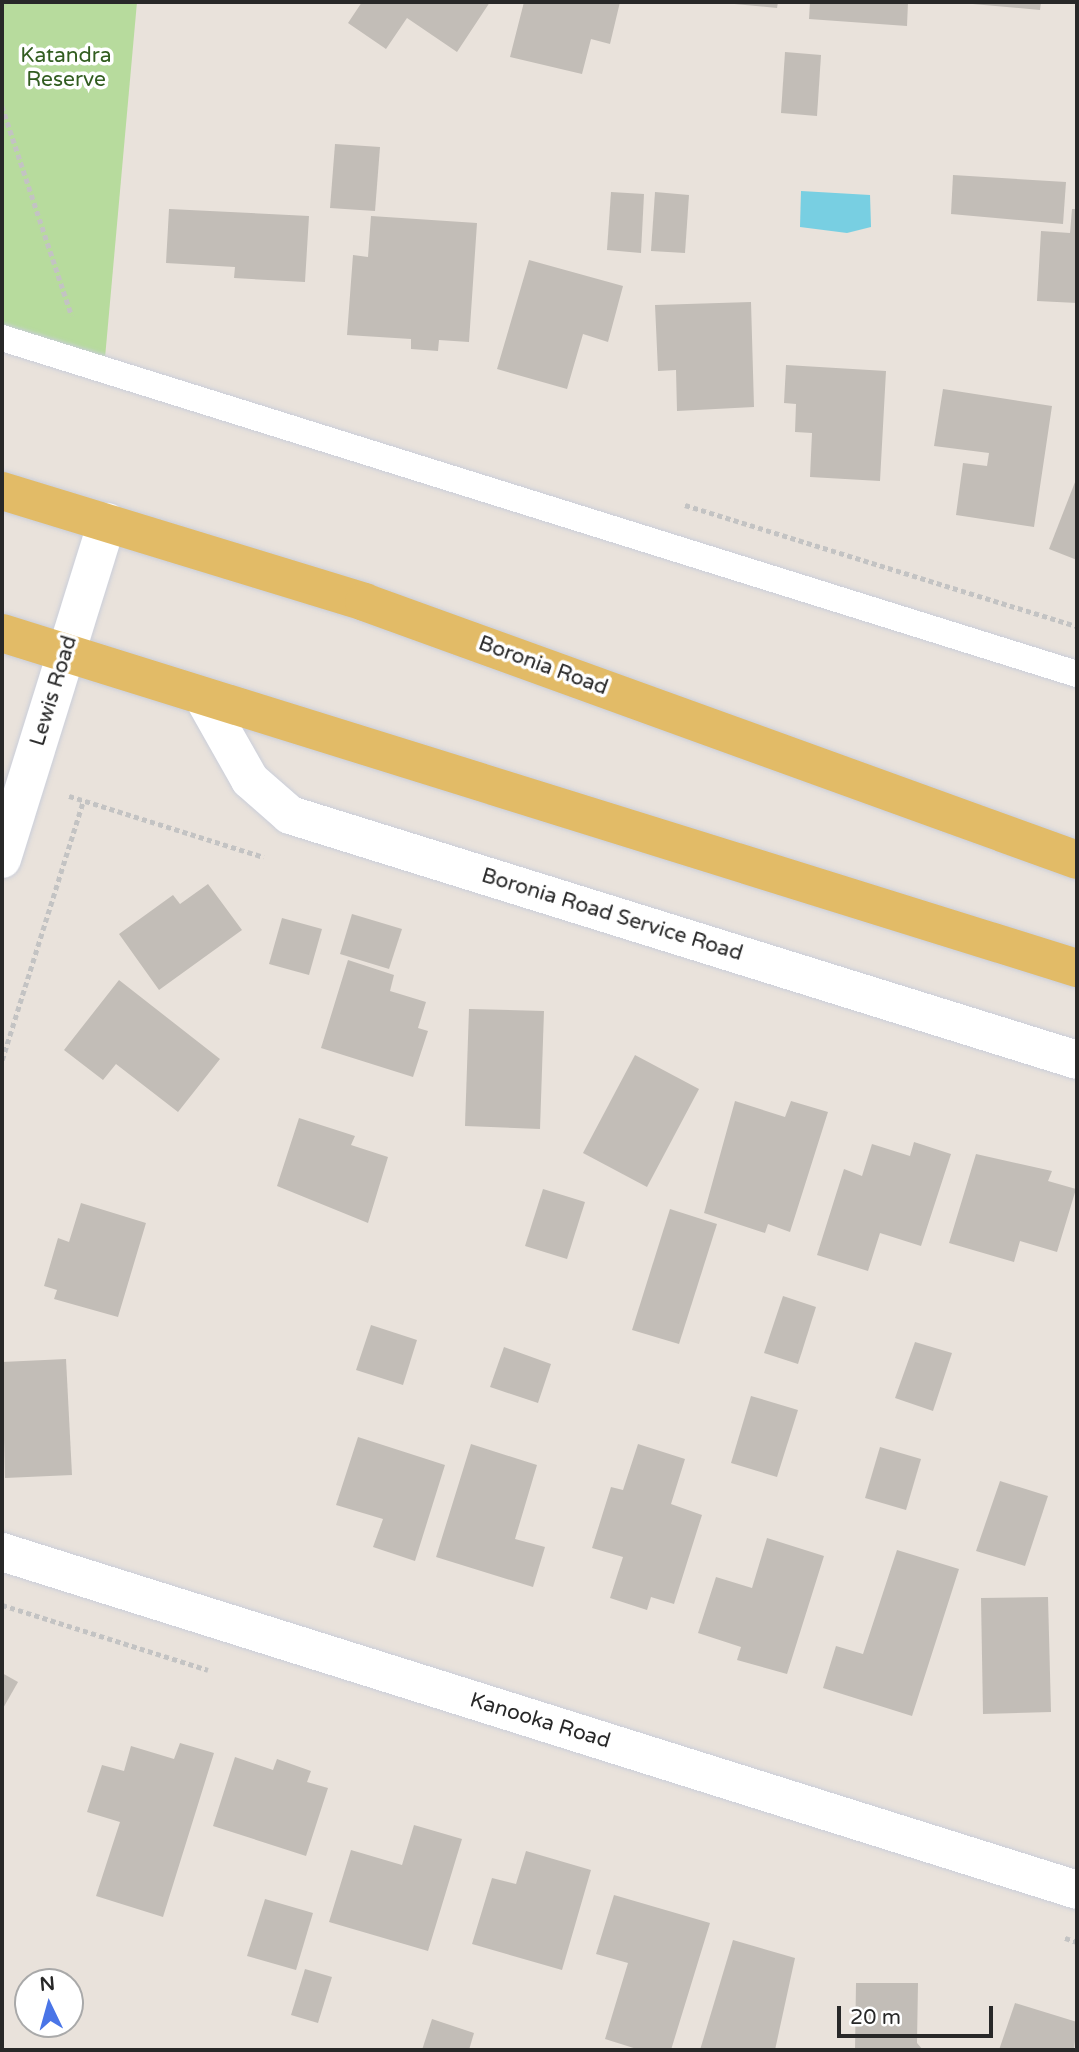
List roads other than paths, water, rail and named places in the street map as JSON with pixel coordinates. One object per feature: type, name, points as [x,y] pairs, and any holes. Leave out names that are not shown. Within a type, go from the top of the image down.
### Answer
[{"type":"main road","name":"Boronia Road","points":[[2,491],[365,602],[1077,860]]},
{"type":"main road","points":[[2,633],[1077,968]]},
{"type":"street","name":"Lewis Road","points":[[2,859],[107,522]]},
{"type":"street","name":"Boronia Road Service Road","points":[[203,697],[256,788],[290,815],[1077,1060]]},
{"type":"street","name":"Kanooka Road","points":[[2,1552],[1077,1890]]},
{"type":"lane","points":[[2,338],[1077,674]]},
{"type":"water","points":[[801,191],[870,195],[871,227],[847,233],[800,227]]},
{"type":"park label","name":"Katandra Reserve","points":[[66,68]]}]
